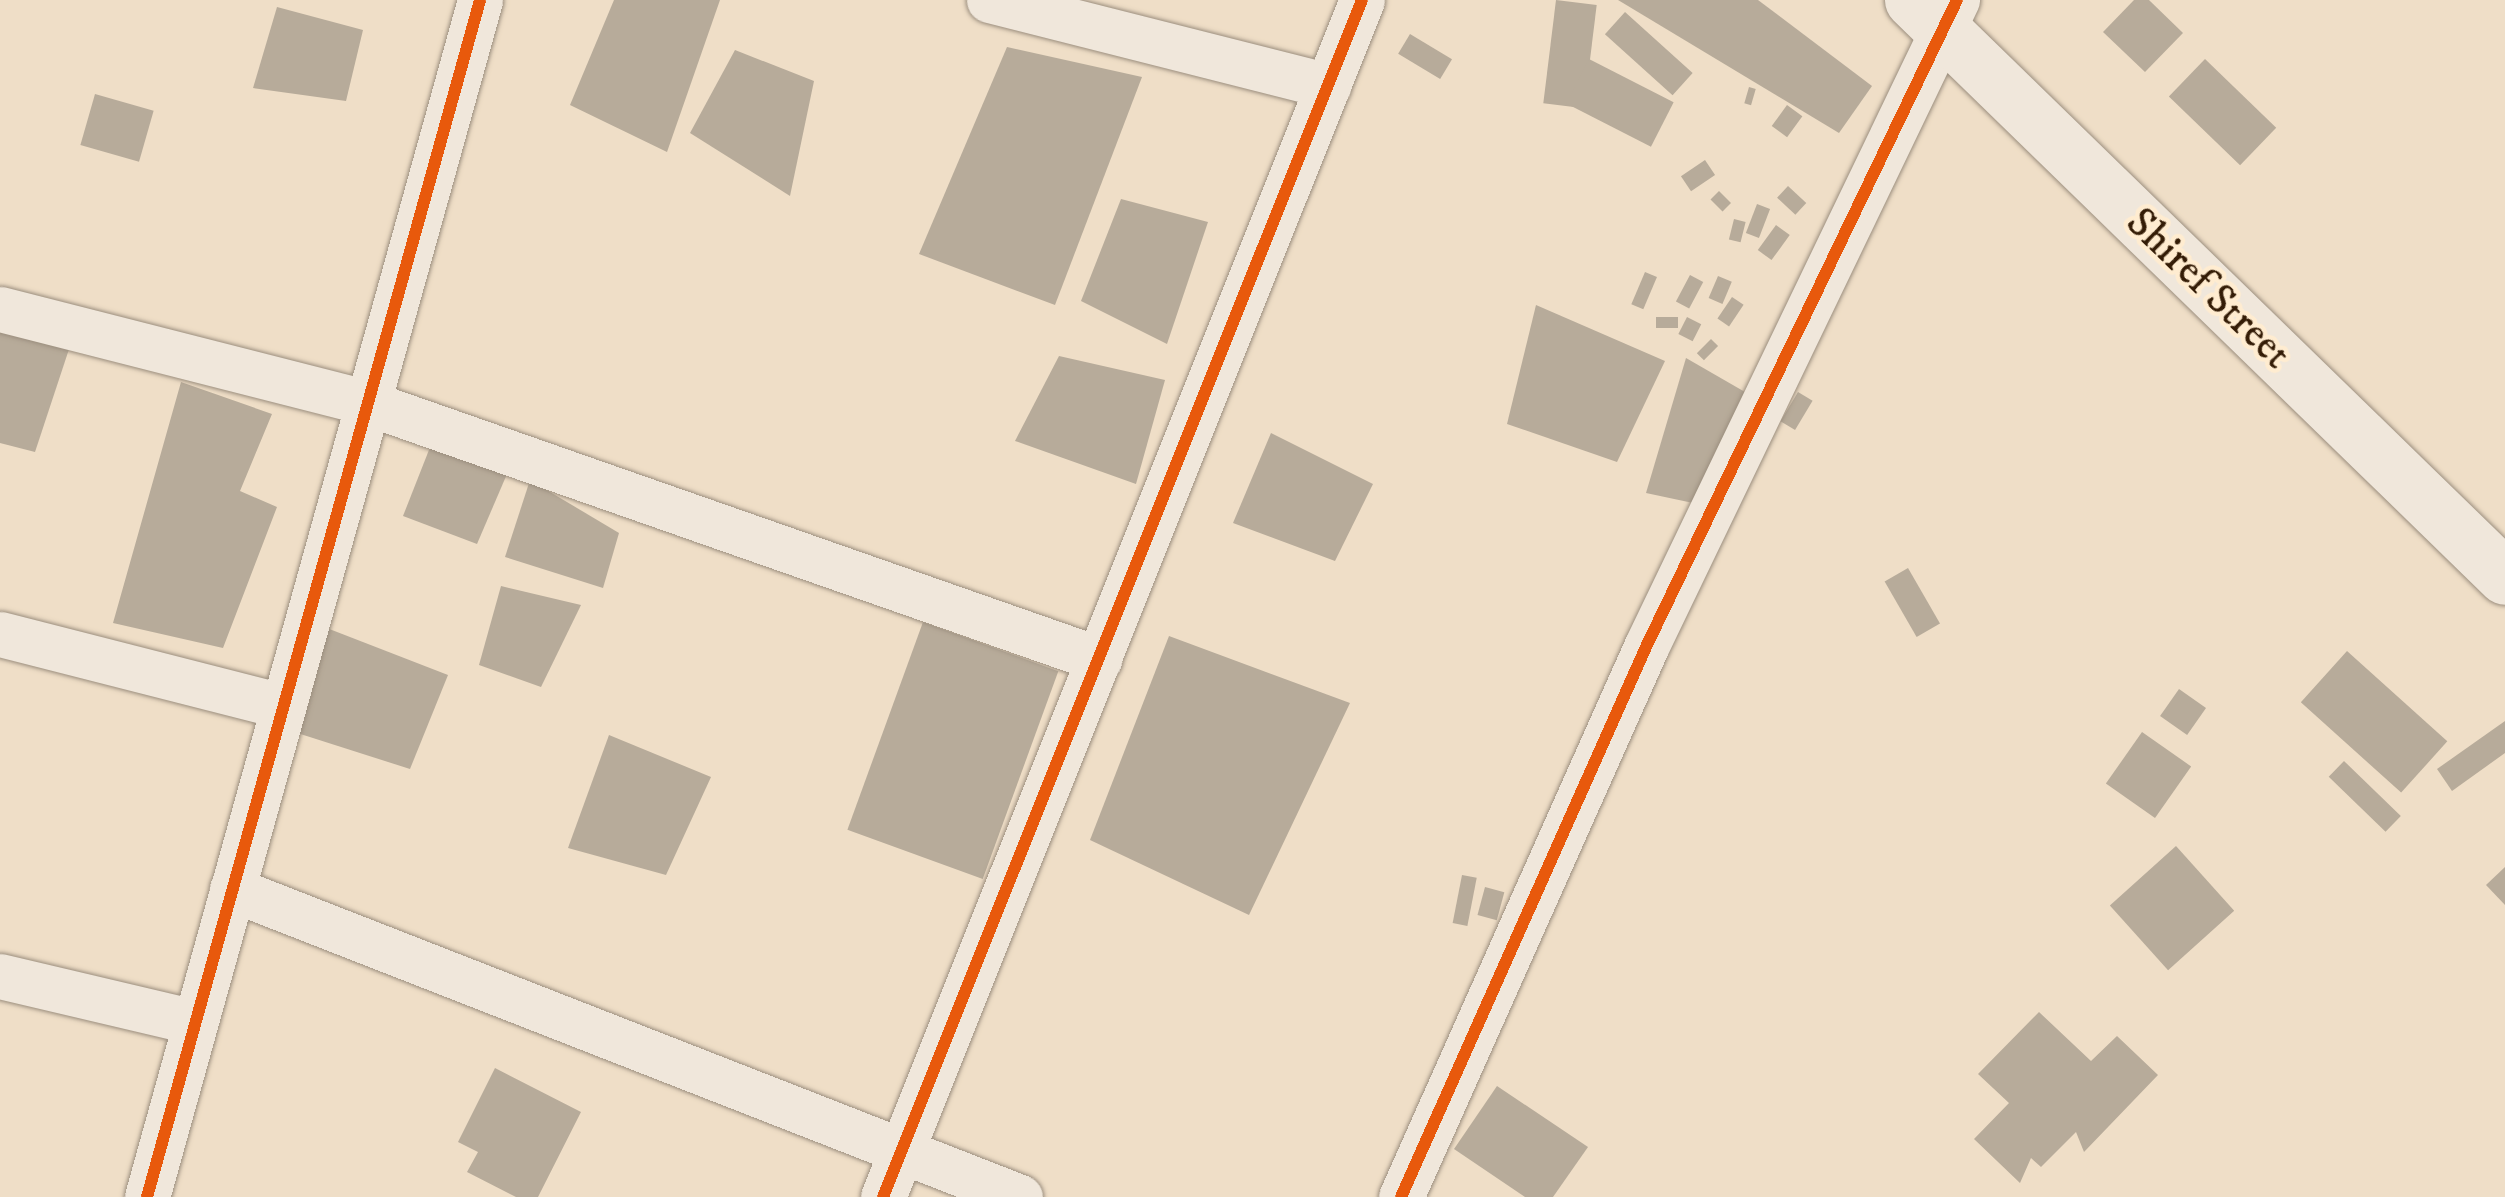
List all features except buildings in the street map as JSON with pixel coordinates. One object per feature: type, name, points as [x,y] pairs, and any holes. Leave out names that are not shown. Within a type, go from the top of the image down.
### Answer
[{"type":"main road","name":"Shiref Street","points":[[1938,11],[2505,577]]},
{"type":"street","points":[[146,1197],[480,0]]},
{"type":"street","points":[[989,0],[1328,86]]},
{"type":"street","points":[[883,1197],[1362,0]]},
{"type":"street","points":[[1401,1197],[1646,647],[1938,11]]},
{"type":"street","points":[[0,308],[368,403],[1099,658]]},
{"type":"street","points":[[0,634],[283,706]]},
{"type":"street","points":[[232,889],[1020,1197]]},
{"type":"street","points":[[0,976],[195,1022]]},
{"type":"cycle path","points":[[147,1197],[480,0]]},
{"type":"cycle path","points":[[883,1197],[1362,0]]},
{"type":"cycle path","points":[[1401,1197],[1646,647],[1957,0]]}]
